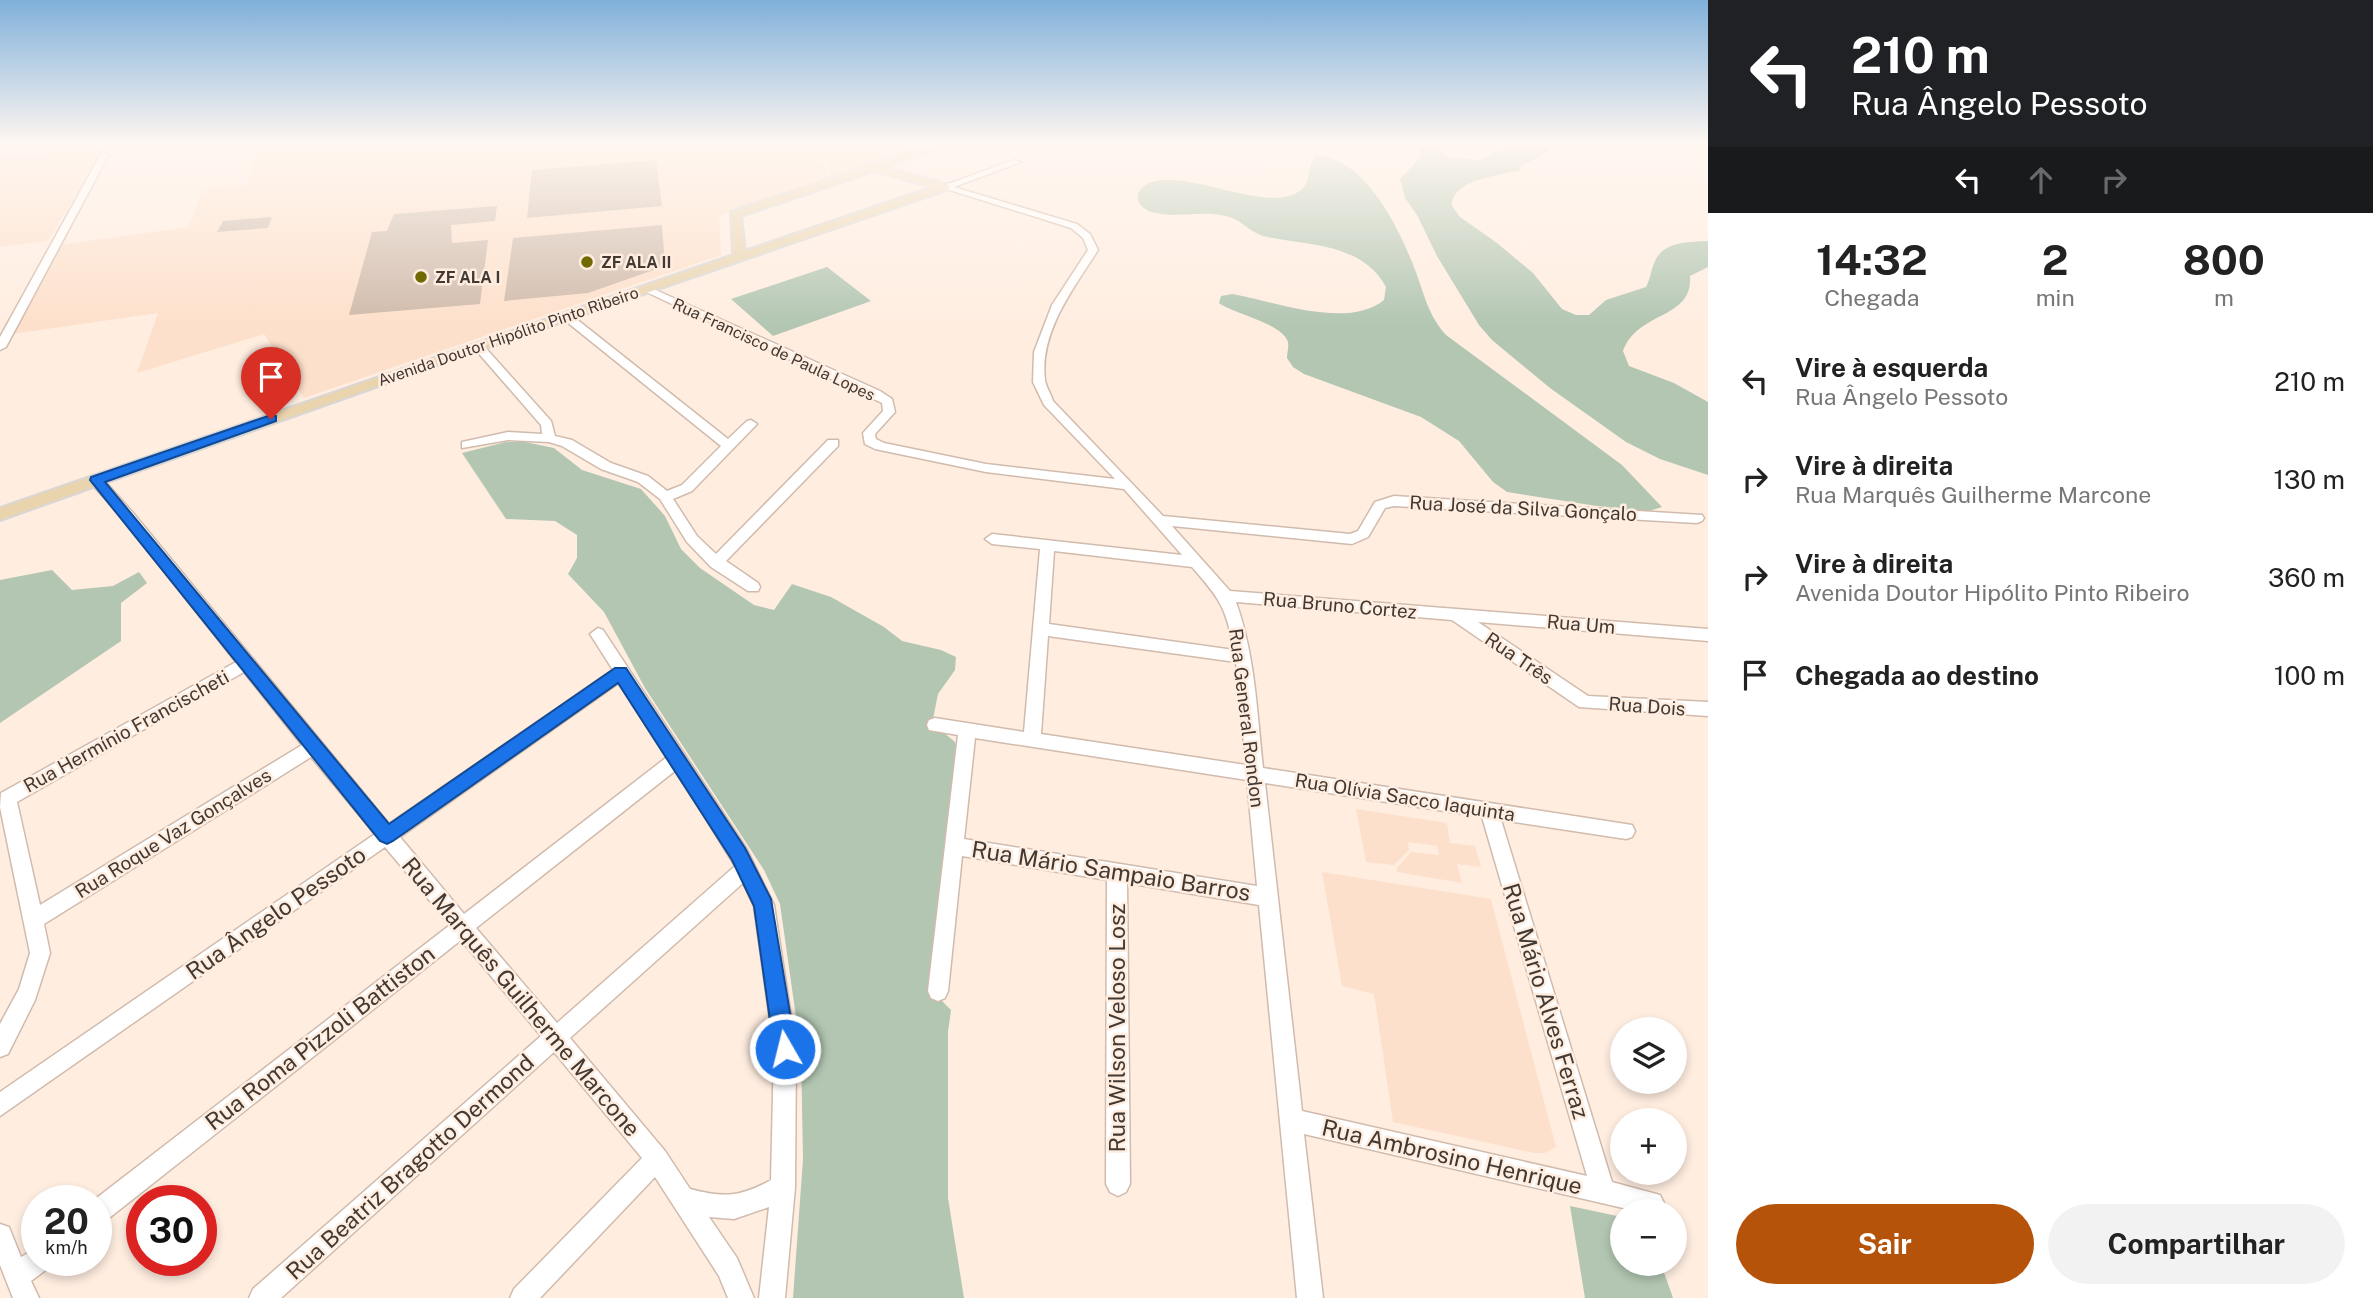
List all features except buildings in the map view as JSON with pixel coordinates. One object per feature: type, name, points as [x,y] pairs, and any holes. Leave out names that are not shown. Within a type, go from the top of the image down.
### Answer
[{"type":"main road","points":[[739,257],[735,214],[764,205]]},
{"type":"main road","name":"Avenida Doutor Hipólito Pinto Ribeiro","points":[[0,514],[478,346],[893,205]]},
{"type":"street","points":[[0,347],[77,205]]},
{"type":"street","name":"Rua General Rondon","points":[[1003,205],[1074,226],[1086,233],[1091,242],[1093,250],[1057,305],[1040,352],[1038,382],[1048,402],[1128,485],[1226,596],[1237,626],[1243,657],[1310,1298]]},
{"type":"street","name":"Rua Francisco de Paula Lopes","points":[[645,289],[876,394],[888,402],[889,412],[869,433],[870,441],[880,446],[986,468],[1128,485]]},
{"type":"street","points":[[566,316],[729,446]]},
{"type":"street","points":[[478,346],[547,424],[549,438]]},
{"type":"street","points":[[665,496],[687,488],[751,424]]},
{"type":"street","points":[[467,445],[508,436],[549,438],[567,443],[606,466],[643,479],[665,496],[692,539],[716,563],[753,587]]},
{"type":"street","points":[[716,563],[833,443]]},
{"type":"street","name":"Rua Marquês Guilherme Marcone","points":[[96,480],[129,517],[313,747],[657,1159],[728,1267],[741,1298]]},
{"type":"street","name":"Rua José da Silva Gonçalo","points":[[1160,520],[1352,539],[1363,534],[1380,505],[1394,501],[1697,518]]},
{"type":"street","points":[[992,539],[1196,562]]},
{"type":"street","points":[[1032,740],[1047,545]]},
{"type":"street","name":"Rua Bruno Cortez","points":[[1226,596],[1454,614]]},
{"type":"street","name":"Rua Um","points":[[1454,614],[1708,635]]},
{"type":"street","name":"Rua Três","points":[[1454,614],[1585,702]]},
{"type":"street","points":[[1041,629],[1243,657]]},
{"type":"street","points":[[598,634],[746,869],[764,905],[785,1049],[783,1187],[772,1298]]},
{"type":"street","name":"Rua Hermínio Francischeti","points":[[33,920],[7,798],[245,664]]},
{"type":"street","name":"Rua Ângelo Pessoto","points":[[0,1105],[621,673]]},
{"type":"street","name":"Rua Dois","points":[[1585,702],[1708,709]]},
{"type":"street","name":"Rua Olívia Sacco Iaquinta","points":[[935,725],[1626,831]]},
{"type":"street","points":[[938,991],[967,730]]},
{"type":"street","name":"Rua Roque Vaz Gonçalves","points":[[33,920],[313,747]]},
{"type":"street","name":"Rua Roma Pizzoli Battiston","points":[[112,1201],[677,759]]},
{"type":"street","name":"Rua Mário Alves Ferraz","points":[[1489,810],[1603,1191]]},
{"type":"street","name":"Rua Mário Sampaio Barros","points":[[954,846],[1268,897]]},
{"type":"street","name":"Rua Beatriz Bragotto Dermond","points":[[262,1298],[746,869]]},
{"type":"street","name":"Rua Wilson Veloso Losz","points":[[1117,872],[1118,1184]]},
{"type":"street","points":[[0,1046],[28,993],[40,953],[33,920]]},
{"type":"street","name":"Rua Ambrosino Henrique","points":[[1293,1120],[1636,1199]]},
{"type":"street","points":[[523,1298],[657,1159]]},
{"type":"street","points":[[682,1198],[718,1208],[749,1206],[783,1187]]},
{"type":"street","points":[[0,1236],[21,1287]]},
{"type":"shaded area","points":[[0,205],[70,205],[48,241],[0,247]]},
{"type":"shaded area","points":[[197,205],[751,205],[719,216],[721,255],[304,398],[264,334],[137,373],[158,313],[12,334],[59,245],[189,227]]},
{"type":"shaded area","points":[[1356,809],[1447,823],[1450,843],[1475,846],[1481,867],[1457,864],[1462,883],[1397,872],[1397,868],[1411,852],[1439,855],[1437,846],[1408,842],[1409,850],[1394,865],[1366,862]]},
{"type":"shaded area","points":[[1322,872],[1491,899],[1556,1147],[1545,1153],[1534,1153],[1393,1122],[1374,994],[1342,986]]},
{"type":"green space","points":[[1141,205],[1383,205],[1407,251],[1430,311],[1446,335],[1622,465],[1662,507],[1649,511],[1597,506],[1507,492],[1493,482],[1459,441],[1421,417],[1304,374],[1293,367],[1287,358],[1288,342],[1277,329],[1219,303],[1221,296],[1232,294],[1310,311],[1351,313],[1369,309],[1384,300],[1386,287],[1376,272],[1363,261],[1332,248],[1263,236],[1231,218],[1217,214],[1161,214],[1145,209]]},
{"type":"green space","points":[[1410,205],[1452,205],[1460,217],[1533,273],[1562,309],[1576,315],[1589,315],[1606,300],[1646,287],[1656,259],[1666,249],[1679,244],[1708,241],[1708,267],[1690,276],[1689,290],[1683,301],[1640,328],[1623,351],[1629,366],[1674,383],[1708,402],[1708,475],[1660,459],[1626,442],[1550,388],[1492,340],[1479,325],[1437,256]]},
{"type":"green space","points":[[827,267],[871,301],[773,336],[731,299]]},
{"type":"green space","points":[[506,442],[525,442],[554,448],[582,470],[641,489],[665,516],[681,549],[700,568],[754,605],[774,610],[792,584],[831,597],[884,627],[902,641],[941,650],[956,657],[955,670],[938,694],[931,729],[943,732],[955,742],[957,752],[928,987],[951,1010],[948,1032],[948,1198],[964,1298],[793,1298],[803,1159],[801,1052],[780,904],[764,870],[645,688],[604,612],[568,574],[577,558],[577,535],[555,521],[506,519],[462,453]]},
{"type":"green space","points":[[52,570],[72,590],[113,586],[139,572],[147,583],[121,603],[121,641],[0,723],[0,580]]},
{"type":"green space","points":[[1570,1206],[1610,1214],[1610,1276],[1665,1276],[1673,1298],[1585,1298]]},
{"type":"place","name":"ZF ALA II","points":[[587,262]]},
{"type":"place","name":"ZF ALA I","points":[[421,277]]},
{"type":"route","points":[[271,419],[96,480],[387,835],[621,673],[739,854],[764,905],[785,1049]]}]
